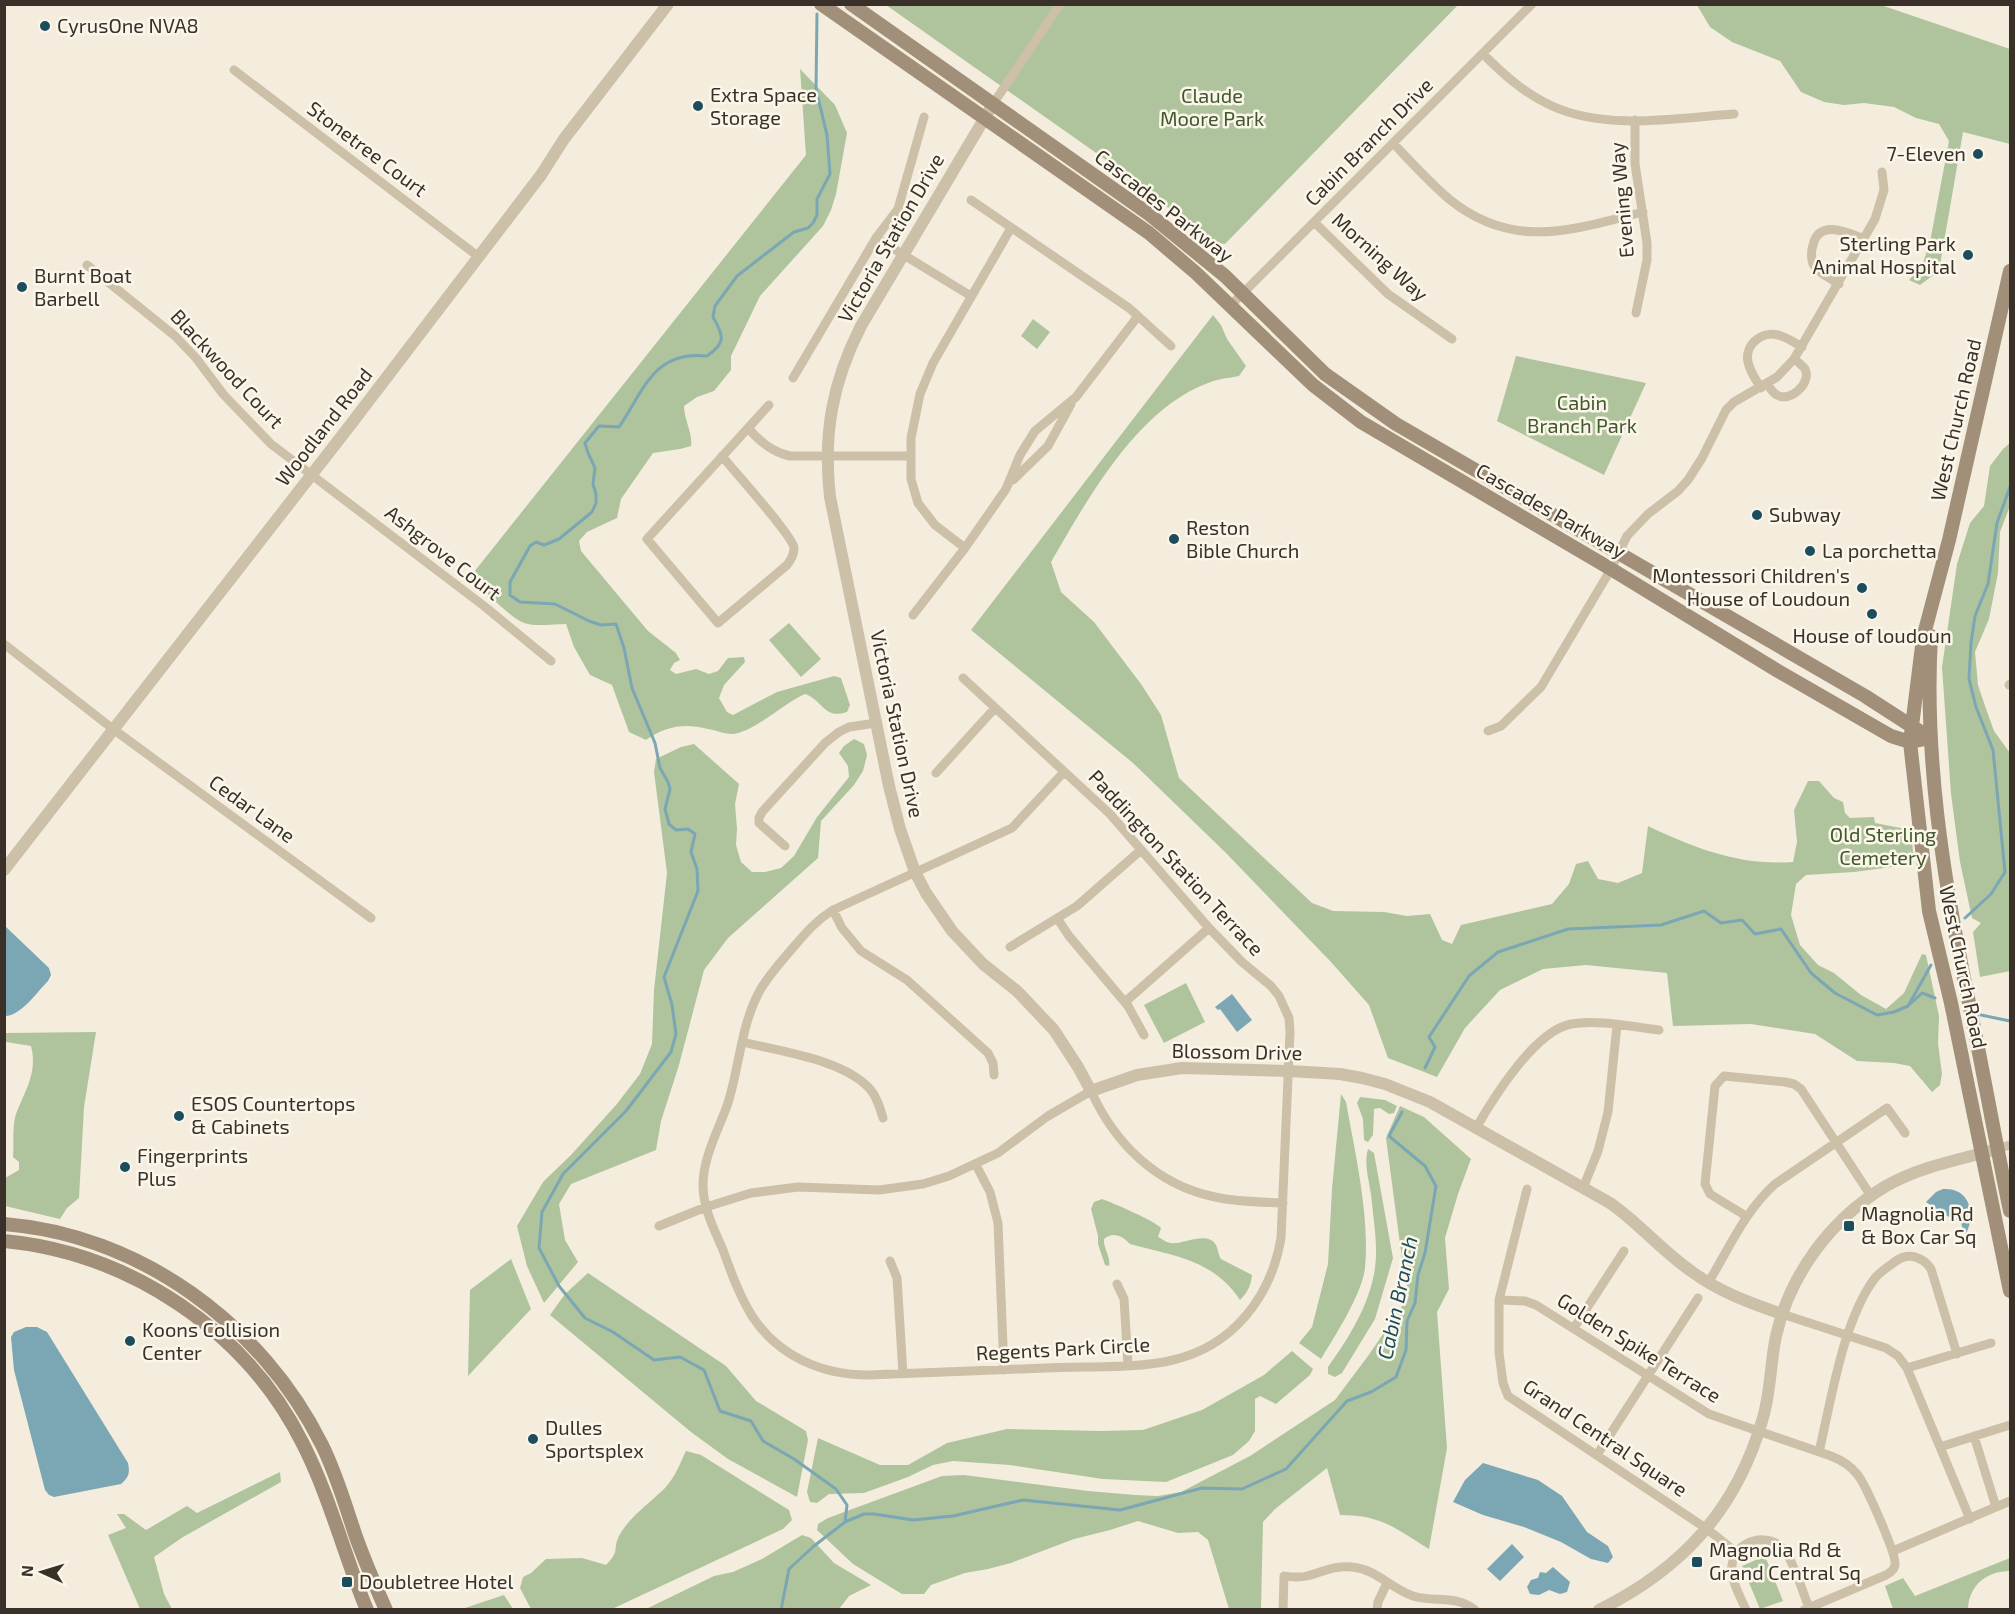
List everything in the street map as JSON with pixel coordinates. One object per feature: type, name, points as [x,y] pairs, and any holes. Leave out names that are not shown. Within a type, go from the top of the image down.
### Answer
[{"type":"main road","name":"Cascades Parkway","points":[[821,4],[1149,233],[1196,273],[1312,385],[1361,422],[1611,569],[1788,677],[1891,736],[1910,742]]},
{"type":"main road","name":"Cascades Parkway","points":[[851,4],[1149,214],[1186,243],[1325,374],[1361,401],[1395,424],[1865,696],[1930,738]]},
{"type":"main road","name":"West Church Road","points":[[2010,271],[1920,656],[1910,742],[1929,911],[1951,1003],[2010,1291]]},
{"type":"main road","name":"West Church Road","points":[[1939,577],[1930,640],[1928,692],[1930,738],[1948,896],[2004,1147],[2010,1211]]},
{"type":"main road","points":[[1910,742],[1930,738]]},
{"type":"main road","points":[[4,1224],[37,1228],[90,1241],[138,1261],[210,1305],[249,1341],[293,1394],[322,1445],[369,1572],[386,1610]]},
{"type":"main road","points":[[4,1241],[67,1252],[133,1278],[200,1318],[242,1358],[285,1412],[303,1443],[367,1610]]},
{"type":"street","name":"Woodland Road","points":[[4,870],[479,257],[541,175],[564,139],[668,4]]},
{"type":"street","points":[[993,104],[1060,4]]},
{"type":"street","name":"Cabin Branch Drive","points":[[1230,306],[1532,4]]},
{"type":"street","points":[[1483,54],[1504,75],[1531,94],[1553,106],[1587,117],[1635,120],[1734,114]]},
{"type":"street","name":"Stonetree Court","points":[[234,70],[479,257]]},
{"type":"street","name":"Victoria Station Drive","points":[[993,104],[861,326],[841,370],[831,412],[827,457],[830,497],[900,829],[915,872],[926,893],[952,931],[983,964],[1017,991],[1054,1030],[1078,1067],[1105,1120],[1130,1151],[1160,1175],[1193,1191],[1232,1201],[1283,1203]]},
{"type":"street","points":[[793,378],[876,238],[892,219],[901,203],[924,117]]},
{"type":"street","name":"Evening Way","points":[[1635,120],[1635,164],[1647,243],[1647,260],[1636,313]]},
{"type":"street","points":[[1393,143],[1449,199],[1485,221],[1506,228],[1547,233],[1643,212]]},
{"type":"street","points":[[1488,731],[1501,726],[1540,687],[1611,569],[1627,536],[1688,480],[1702,458],[1726,410],[1734,402],[1764,386],[1794,359],[1875,219],[1883,197],[1882,171]]},
{"type":"street","points":[[971,201],[1138,316],[1172,346]]},
{"type":"street","name":"Morning Way","points":[[1314,222],[1388,294],[1452,339]]},
{"type":"street","points":[[965,548],[935,525],[918,503],[911,479],[910,456],[914,417],[926,379],[939,350],[1011,228]]},
{"type":"street","points":[[1839,284],[1813,264],[1811,252],[1814,240],[1824,231],[1830,230],[1844,231],[1864,239]]},
{"type":"street","points":[[876,238],[971,296]]},
{"type":"street","name":"Blackwood Court","points":[[87,266],[175,336],[255,429],[271,444],[312,474]]},
{"type":"street","points":[[913,615],[965,548],[1014,478],[1048,446],[1076,397],[1138,316]]},
{"type":"street","points":[[1794,359],[1803,366],[1806,374],[1803,386],[1789,397],[1784,397],[1764,386],[1748,363],[1747,355],[1754,341],[1765,335],[1780,335],[1802,347]]},
{"type":"street","points":[[1006,489],[1026,443],[1035,431],[1076,397]]},
{"type":"street","points":[[722,456],[792,541],[794,549],[793,558],[787,565],[718,623],[647,539],[722,456],[748,429],[769,405]]},
{"type":"street","points":[[748,429],[767,447],[790,456],[910,456]]},
{"type":"street","name":"Ashgrove Court","points":[[312,474],[484,606],[551,661]]},
{"type":"street","name":"Cedar Lane","points":[[4,644],[113,729],[370,918]]},
{"type":"street","name":"Paddington Station Terrace","points":[[963,678],[1110,814],[1209,928],[1242,962],[1271,986],[1279,996],[1289,1017],[1290,1071]]},
{"type":"street","points":[[936,773],[995,708]]},
{"type":"street","points":[[785,846],[759,823],[762,812],[825,742],[849,727],[876,723]]},
{"type":"street","points":[[705,1207],[703,1188],[705,1163],[730,1094],[752,1009],[766,980],[810,927],[833,910],[1012,828],[1064,772]]},
{"type":"street","points":[[1010,947],[1077,906],[1141,850]]},
{"type":"street","points":[[833,910],[842,928],[861,951],[907,980],[988,1053],[993,1063],[994,1075]]},
{"type":"street","points":[[1057,918],[1069,936],[1125,1002],[1144,1035]]},
{"type":"street","points":[[1125,1002],[1209,928]]},
{"type":"street","points":[[1476,1128],[1493,1100],[1538,1042],[1561,1027],[1575,1023],[1659,1030]]},
{"type":"street","points":[[1583,1188],[1604,1133],[1617,1025]]},
{"type":"street","points":[[743,1042],[840,1069],[870,1088],[883,1118]]},
{"type":"street","name":"Blossom Drive","points":[[659,1226],[730,1198],[774,1189],[816,1187],[856,1191],[901,1188],[949,1176],[976,1165],[1017,1140],[1068,1103],[1091,1091],[1137,1075],[1182,1068],[1340,1074],[1385,1084],[1430,1102],[1583,1188],[1629,1217],[1673,1257],[1708,1283],[1782,1314]]},
{"type":"street","name":"Regents Park Circle","points":[[705,1207],[753,1316],[776,1343],[805,1362],[836,1373],[903,1374],[1157,1363],[1190,1355],[1221,1339],[1241,1322],[1257,1303],[1273,1272],[1281,1238],[1290,1071]]},
{"type":"street","points":[[1746,1216],[1710,1194],[1705,1184],[1715,1086],[1718,1080],[1730,1075],[1794,1084],[1805,1095],[1871,1196]]},
{"type":"street","points":[[1708,1283],[1746,1216],[1762,1195],[1775,1184],[1887,1108],[1905,1132]]},
{"type":"street","points":[[1599,1610],[1657,1576],[1689,1549],[1723,1506],[1741,1475],[1759,1433],[1768,1396],[1773,1352],[1787,1300],[1817,1248],[1840,1222],[1871,1196],[1906,1176],[1926,1167],[2004,1147]]},
{"type":"street","points":[[976,1165],[990,1192],[998,1223],[1004,1370]]},
{"type":"street","name":"Grand Central Square","points":[[1527,1189],[1499,1300],[1499,1352],[1503,1383],[1508,1396],[1707,1528],[1736,1552]]},
{"type":"street","points":[[1574,1328],[1624,1251]]},
{"type":"street","points":[[1819,1452],[1847,1335],[1856,1312],[1876,1276],[1900,1258],[1914,1256],[1921,1259],[1931,1269],[1957,1354]]},
{"type":"street","points":[[890,1261],[897,1278],[903,1374]]},
{"type":"street","points":[[1117,1284],[1124,1299],[1128,1365]]},
{"type":"street","points":[[1597,1455],[1650,1376],[1698,1298]]},
{"type":"street","name":"Golden Spike Terrace","points":[[1499,1300],[1525,1301],[1536,1305],[1709,1414],[1844,1462],[1860,1477],[1893,1551]]},
{"type":"street","points":[[1782,1314],[1892,1351],[1907,1368],[1970,1519]]},
{"type":"street","points":[[1907,1368],[1991,1342]]},
{"type":"street","points":[[1940,1447],[2010,1425]]},
{"type":"street","points":[[1974,1436],[1996,1507]]},
{"type":"street","points":[[1746,1610],[1731,1574],[1736,1552],[1745,1544],[1759,1539],[1780,1546],[1789,1558],[1807,1608],[1886,1575],[1892,1571],[1895,1564],[1893,1551],[2010,1502]]},
{"type":"street","points":[[1283,1610],[1284,1576],[1300,1577],[1329,1568],[1353,1567],[1378,1575],[1387,1583],[1417,1597],[1455,1600],[1474,1610]]},
{"type":"street","points":[[1377,1610],[1378,1602],[1387,1583]]},
{"type":"green space","name":"Claude Moore Park","points":[[886,5],[1458,5],[1225,244],[1211,242],[1126,174]]},
{"type":"green space","points":[[1697,5],[1881,5],[2010,49],[2010,144],[1963,132],[1939,271],[1920,285],[1909,280],[1922,266],[1930,242],[1949,141],[1939,124],[1916,118],[1894,107],[1864,103],[1844,105],[1824,102],[1801,92],[1780,61],[1732,42],[1710,27]]},
{"type":"green space","points":[[800,69],[835,105],[847,133],[831,210],[823,226],[760,296],[731,356],[731,370],[714,391],[697,397],[684,406],[691,446],[653,453],[621,499],[617,518],[587,532],[579,541],[581,551],[648,631],[676,653],[680,660],[674,663],[670,670],[676,674],[696,669],[709,674],[718,671],[728,658],[744,657],[745,662],[724,685],[719,698],[727,712],[733,715],[777,692],[834,676],[841,678],[850,705],[847,712],[833,713],[805,694],[758,724],[739,733],[728,734],[699,727],[683,726],[668,729],[646,740],[629,732],[612,685],[590,675],[574,647],[566,624],[524,623],[503,609],[470,577],[806,155]]},
{"type":"green space","name":"Old Sterling Cemetery","points":[[1213,315],[1246,366],[1239,376],[1212,382],[1182,396],[1159,413],[1137,435],[1098,485],[1051,562],[1061,592],[1094,622],[1141,684],[1161,715],[1179,778],[1312,903],[1333,911],[1384,912],[1407,916],[1430,914],[1442,940],[1452,944],[1461,925],[1552,904],[1569,884],[1576,864],[1588,861],[1598,879],[1618,883],[1642,873],[1648,826],[1718,854],[1754,861],[1793,862],[1797,842],[1794,810],[1808,781],[1819,781],[1834,798],[1843,802],[1845,813],[1850,818],[1874,817],[1875,823],[1911,830],[1914,864],[1854,872],[1806,875],[1796,884],[1791,915],[1800,945],[1818,965],[1834,973],[1861,995],[1886,1009],[1904,993],[1922,954],[1926,955],[1939,1016],[1938,1044],[1942,1074],[1940,1085],[1932,1092],[1910,1066],[1857,1061],[1815,1034],[1751,1024],[1673,1026],[1667,973],[1586,965],[1543,969],[1500,990],[1465,1028],[1437,1077],[1388,1058],[1369,1005],[1225,852],[1133,763],[971,630]]},
{"type":"green space","points":[[1033,319],[1050,332],[1037,349],[1021,336]]},
{"type":"green space","name":"Cabin Branch Park","points":[[1516,356],[1646,383],[1604,475],[1497,421]]},
{"type":"green space","points":[[2010,443],[2010,506],[2000,532],[1998,573],[1989,619],[1975,652],[1978,685],[1985,706],[1994,731],[2010,753],[2010,971],[1980,977],[1973,932],[1981,923],[1972,918],[1960,862],[1951,794],[1942,667],[1957,564],[1970,523],[1984,506],[1990,466]]},
{"type":"green space","points":[[789,623],[821,659],[801,677],[769,640]]},
{"type":"green space","points":[[854,739],[864,744],[867,755],[863,771],[854,785],[821,821],[818,858],[728,938],[704,970],[679,1065],[661,1121],[656,1150],[571,1184],[559,1204],[565,1240],[578,1262],[544,1303],[527,1266],[517,1226],[543,1182],[616,1105],[640,1074],[652,1044],[654,990],[667,873],[654,772],[656,759],[681,747],[694,744],[739,784],[735,804],[736,845],[741,862],[752,872],[765,872],[781,868],[794,856],[817,817],[849,777],[848,766],[839,753]]},
{"type":"green space","points":[[1186,983],[1205,1022],[1164,1043],[1144,1005]]},
{"type":"green space","points":[[96,1032],[84,1107],[79,1198],[67,1208],[60,1219],[5,1206],[5,1178],[19,1170],[19,1162],[13,1157],[15,1119],[32,1073],[33,1056],[31,1046],[6,1042],[5,1033]]},
{"type":"green space","points":[[1341,1094],[1346,1102],[1364,1206],[1365,1268],[1359,1290],[1321,1359],[1299,1343],[1312,1327],[1328,1264]]},
{"type":"green space","points":[[1360,1097],[1385,1100],[1397,1106],[1394,1113],[1389,1114],[1380,1108],[1374,1109],[1373,1135],[1368,1142],[1364,1140],[1363,1119],[1357,1103]]},
{"type":"green space","points":[[1400,1106],[1424,1117],[1471,1159],[1445,1238],[1449,1289],[1437,1312],[1447,1448],[1429,1549],[1397,1529],[1377,1520],[1340,1515],[1327,1468],[1275,1509],[1263,1522],[1261,1609],[1229,1609],[1208,1540],[1198,1532],[1178,1533],[1138,1521],[1074,1539],[1011,1563],[965,1573],[931,1585],[924,1594],[902,1594],[853,1564],[817,1530],[818,1524],[828,1518],[942,1476],[964,1475],[1135,1495],[1158,1496],[1181,1492],[1250,1456],[1335,1400],[1409,1296],[1386,1138]]},
{"type":"green space","points":[[1368,1149],[1374,1153],[1393,1258],[1375,1319],[1342,1373],[1335,1377],[1328,1374],[1328,1367],[1358,1320],[1375,1268],[1375,1236],[1366,1162]]},
{"type":"green space","points":[[1102,1199],[1157,1225],[1161,1228],[1158,1237],[1168,1242],[1176,1243],[1201,1238],[1212,1241],[1221,1259],[1252,1275],[1247,1291],[1240,1300],[1229,1286],[1205,1267],[1177,1256],[1130,1244],[1118,1236],[1111,1235],[1104,1239],[1109,1266],[1105,1265],[1091,1209],[1094,1202]]},
{"type":"green space","points":[[511,1259],[531,1309],[468,1376],[470,1290]]},
{"type":"green space","points":[[588,1273],[726,1366],[756,1401],[806,1431],[808,1440],[797,1497],[728,1459],[691,1432],[550,1315],[565,1294]]},
{"type":"green space","points":[[1292,1351],[1313,1369],[1310,1375],[1276,1404],[1260,1396],[1255,1399],[1255,1431],[1249,1441],[1233,1455],[1166,1482],[1103,1479],[1010,1465],[953,1461],[933,1465],[864,1493],[829,1494],[817,1503],[810,1502],[807,1492],[818,1438],[880,1465],[908,1465],[947,1443],[1007,1429],[1143,1430],[1202,1410],[1264,1375]]},
{"type":"green space","points":[[686,1451],[701,1455],[789,1510],[792,1520],[783,1529],[612,1609],[531,1609],[520,1588],[523,1577],[546,1559],[582,1558],[606,1565],[615,1553],[617,1541],[623,1529],[669,1484]]},
{"type":"green space","points":[[280,1472],[281,1482],[183,1537],[154,1557],[164,1594],[172,1609],[140,1609],[108,1535],[126,1528],[117,1514],[124,1514],[146,1530],[187,1506],[197,1513]]},
{"type":"green space","points":[[802,1535],[811,1538],[834,1563],[871,1585],[849,1596],[839,1609],[646,1609],[714,1576],[733,1572],[762,1559]]},
{"type":"green space","points":[[1765,1556],[1783,1601],[1760,1609],[1742,1566]]},
{"type":"green space","points":[[2010,1558],[2010,1571],[1987,1577],[1976,1586],[1969,1600],[1968,1609],[1893,1609],[1885,1586],[1903,1578],[1915,1596]]},
{"type":"green space","points":[[504,1595],[513,1609],[462,1609]]},
{"type":"water","points":[[5,926],[49,968],[51,975],[23,1008],[5,1016]]},
{"type":"water","points":[[1232,994],[1252,1020],[1237,1032],[1220,1009],[1215,1007]]},
{"type":"water","points":[[1943,1189],[1960,1193],[1969,1204],[1969,1227],[1965,1235],[1961,1223],[1926,1202],[1936,1192]]},
{"type":"water","points":[[26,1327],[37,1327],[47,1332],[128,1463],[128,1475],[121,1484],[54,1497],[45,1490],[14,1370],[11,1337],[14,1332]]},
{"type":"water","points":[[1483,1463],[1538,1480],[1562,1496],[1587,1532],[1608,1546],[1613,1557],[1608,1563],[1591,1559],[1561,1542],[1453,1502],[1465,1480]]},
{"type":"water","points":[[1512,1544],[1524,1557],[1500,1581],[1487,1569]]},
{"type":"water","points":[[1553,1567],[1570,1582],[1567,1592],[1560,1594],[1549,1590],[1539,1595],[1530,1594],[1527,1587],[1531,1580],[1538,1578],[1540,1572],[1546,1573]]},
{"type":"waterway","points":[[817,14],[816,89],[827,135],[830,174],[817,199],[817,215],[813,223],[808,228],[794,232],[737,276],[715,306],[713,317],[721,334],[718,347],[707,356],[689,356],[662,366],[644,387],[619,427],[599,426],[585,443],[595,468],[593,484],[596,503],[592,512],[559,539],[544,545],[536,542],[530,546],[510,582],[510,595],[520,602],[555,604],[601,625],[616,624],[624,648],[632,688],[655,743],[660,768],[670,789],[665,809],[669,824],[676,830],[688,829],[695,834],[691,852],[697,869],[698,891],[664,977],[672,1005],[676,1034],[671,1052],[626,1111],[563,1174],[542,1212],[539,1248],[559,1286],[585,1318],[613,1332],[654,1360],[680,1357],[704,1370],[720,1411],[751,1421],[763,1441],[794,1459],[836,1489],[847,1505],[845,1522]]},
{"type":"waterway","name":"Cabin Branch","points":[[1965,918],[1991,894],[2005,872],[1993,750],[1976,707],[1969,679],[1975,616],[1988,584],[1997,523],[2010,487]]},
{"type":"waterway","name":"Cabin Branch","points":[[1425,1068],[1435,1047],[1429,1037],[1469,976],[1498,952],[1568,929],[1661,925],[1704,911],[1721,923],[1742,920],[1755,934],[1781,929],[1811,973],[1835,993],[1877,1015],[1894,1012],[1908,1006],[1931,965]]},
{"type":"waterway","points":[[1909,1005],[1922,993],[1935,998]]},
{"type":"waterway","points":[[1981,1015],[2010,1021]]},
{"type":"waterway","name":"Cabin Branch","points":[[781,1610],[789,1569],[845,1522],[864,1514],[913,1520],[953,1516],[1023,1500],[1120,1510],[1202,1488],[1242,1489],[1286,1469],[1347,1401],[1371,1392],[1396,1377],[1406,1350],[1407,1321],[1415,1303],[1418,1275],[1425,1253],[1436,1186],[1425,1166],[1389,1136],[1402,1112]]},
{"type":"place","name":"CyrusOne NVA8","points":[[45,26]]},
{"type":"place","name":"Extra Space Storage","points":[[698,106]]},
{"type":"place","name":"7-Eleven","points":[[1978,154]]},
{"type":"place","name":"Sterling Park Animal Hospital","points":[[1968,255]]},
{"type":"place","name":"Burnt Boat Barbell","points":[[22,287]]},
{"type":"place","name":"Subway","points":[[1757,515]]},
{"type":"place","name":"Reston Bible Church","points":[[1174,539]]},
{"type":"place","name":"La porchetta","points":[[1810,551]]},
{"type":"place","name":"Montessori Children's House of Loudoun","points":[[1862,588]]},
{"type":"place","name":"House of loudoun","points":[[1872,614]]},
{"type":"place","name":"ESOS Countertops & Cabinets","points":[[179,1116]]},
{"type":"place","name":"Fingerprints Plus","points":[[125,1167]]},
{"type":"place","name":"Magnolia Rd & Box Car Sq","points":[[1849,1226]]},
{"type":"place","name":"Koons Collision Center","points":[[130,1341]]},
{"type":"place","name":"Dulles Sportsplex","points":[[533,1439]]},
{"type":"place","name":"Magnolia Rd & Grand Central Sq","points":[[1697,1562]]},
{"type":"place","name":"Doubletree Hotel","points":[[347,1582]]}]
